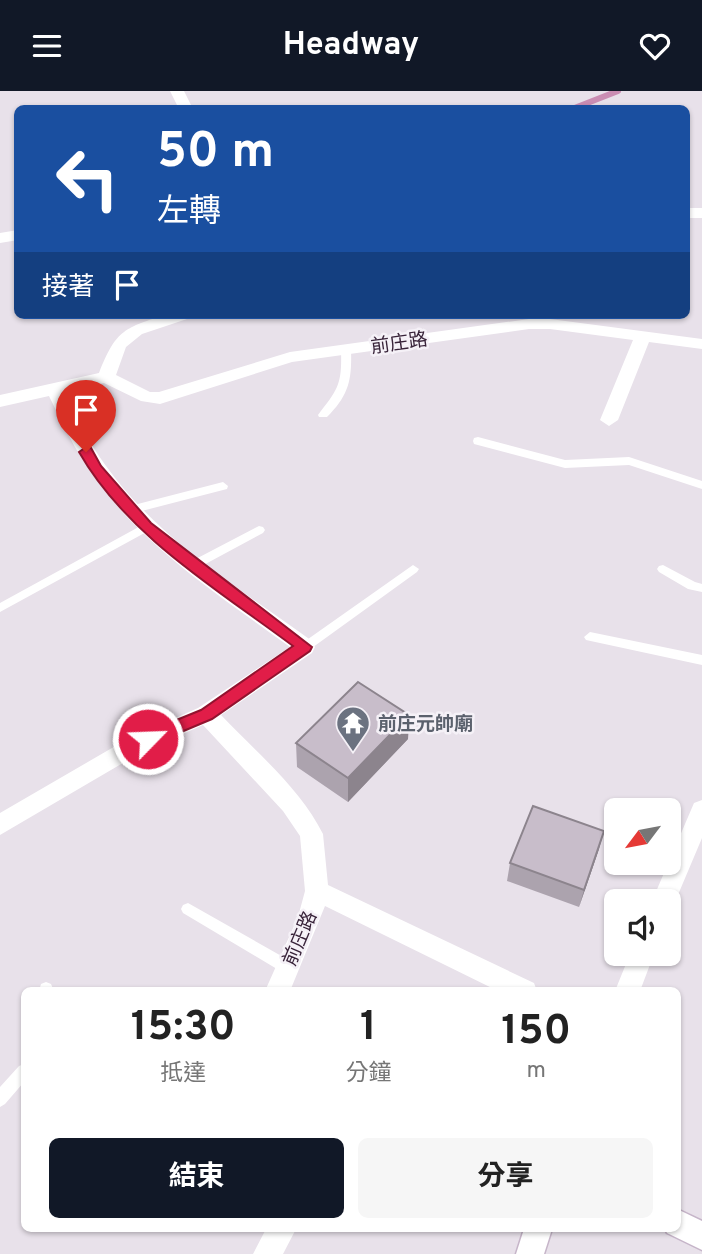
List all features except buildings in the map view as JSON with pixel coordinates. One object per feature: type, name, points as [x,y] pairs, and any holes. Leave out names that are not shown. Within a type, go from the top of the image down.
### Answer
[{"type":"street","points":[[0,401],[106,377],[119,345],[136,330],[169,319]]},
{"type":"street","name":"前庄路","points":[[106,377],[147,397],[160,398],[290,357],[529,324],[550,324],[702,344]]},
{"type":"street","points":[[609,420],[642,338]]},
{"type":"street","points":[[0,825],[132,747],[206,714],[304,647],[146,527],[96,470],[65,416],[54,388]]},
{"type":"street","name":"前庄路","points":[[206,714],[291,804],[311,834],[317,891],[310,917],[279,987]]},
{"type":"street","points":[[669,889],[702,810]]},
{"type":"street","points":[[317,891],[517,987]]},
{"type":"street","points":[[629,987],[637,966]]},
{"type":"street","points":[[681,1225],[702,1236]]},
{"type":"street","points":[[267,1254],[280,1232]]},
{"type":"street","points":[[530,1254],[537,1232]]},
{"type":"lane","points":[[323,415],[337,402],[347,382],[346,349]]},
{"type":"lane","points":[[478,441],[565,464],[629,461],[702,485]]},
{"type":"lane","points":[[130,510],[223,486]]},
{"type":"lane","points":[[0,608],[146,527]]},
{"type":"lane","points":[[194,565],[259,530]]},
{"type":"lane","points":[[304,647],[414,569]]},
{"type":"lane","points":[[663,569],[692,586],[702,588]]},
{"type":"lane","points":[[590,638],[702,660]]},
{"type":"lane","points":[[188,909],[287,967]]},
{"type":"lane","points":[[0,1099],[21,1074]]},
{"type":"waterway","points":[[582,105],[618,91]]},
{"type":"place","name":"前庄元帥廟","points":[[353,753]]},
{"type":"route","points":[[86,452],[96,470],[146,527],[304,647],[206,714],[148,739]]}]
